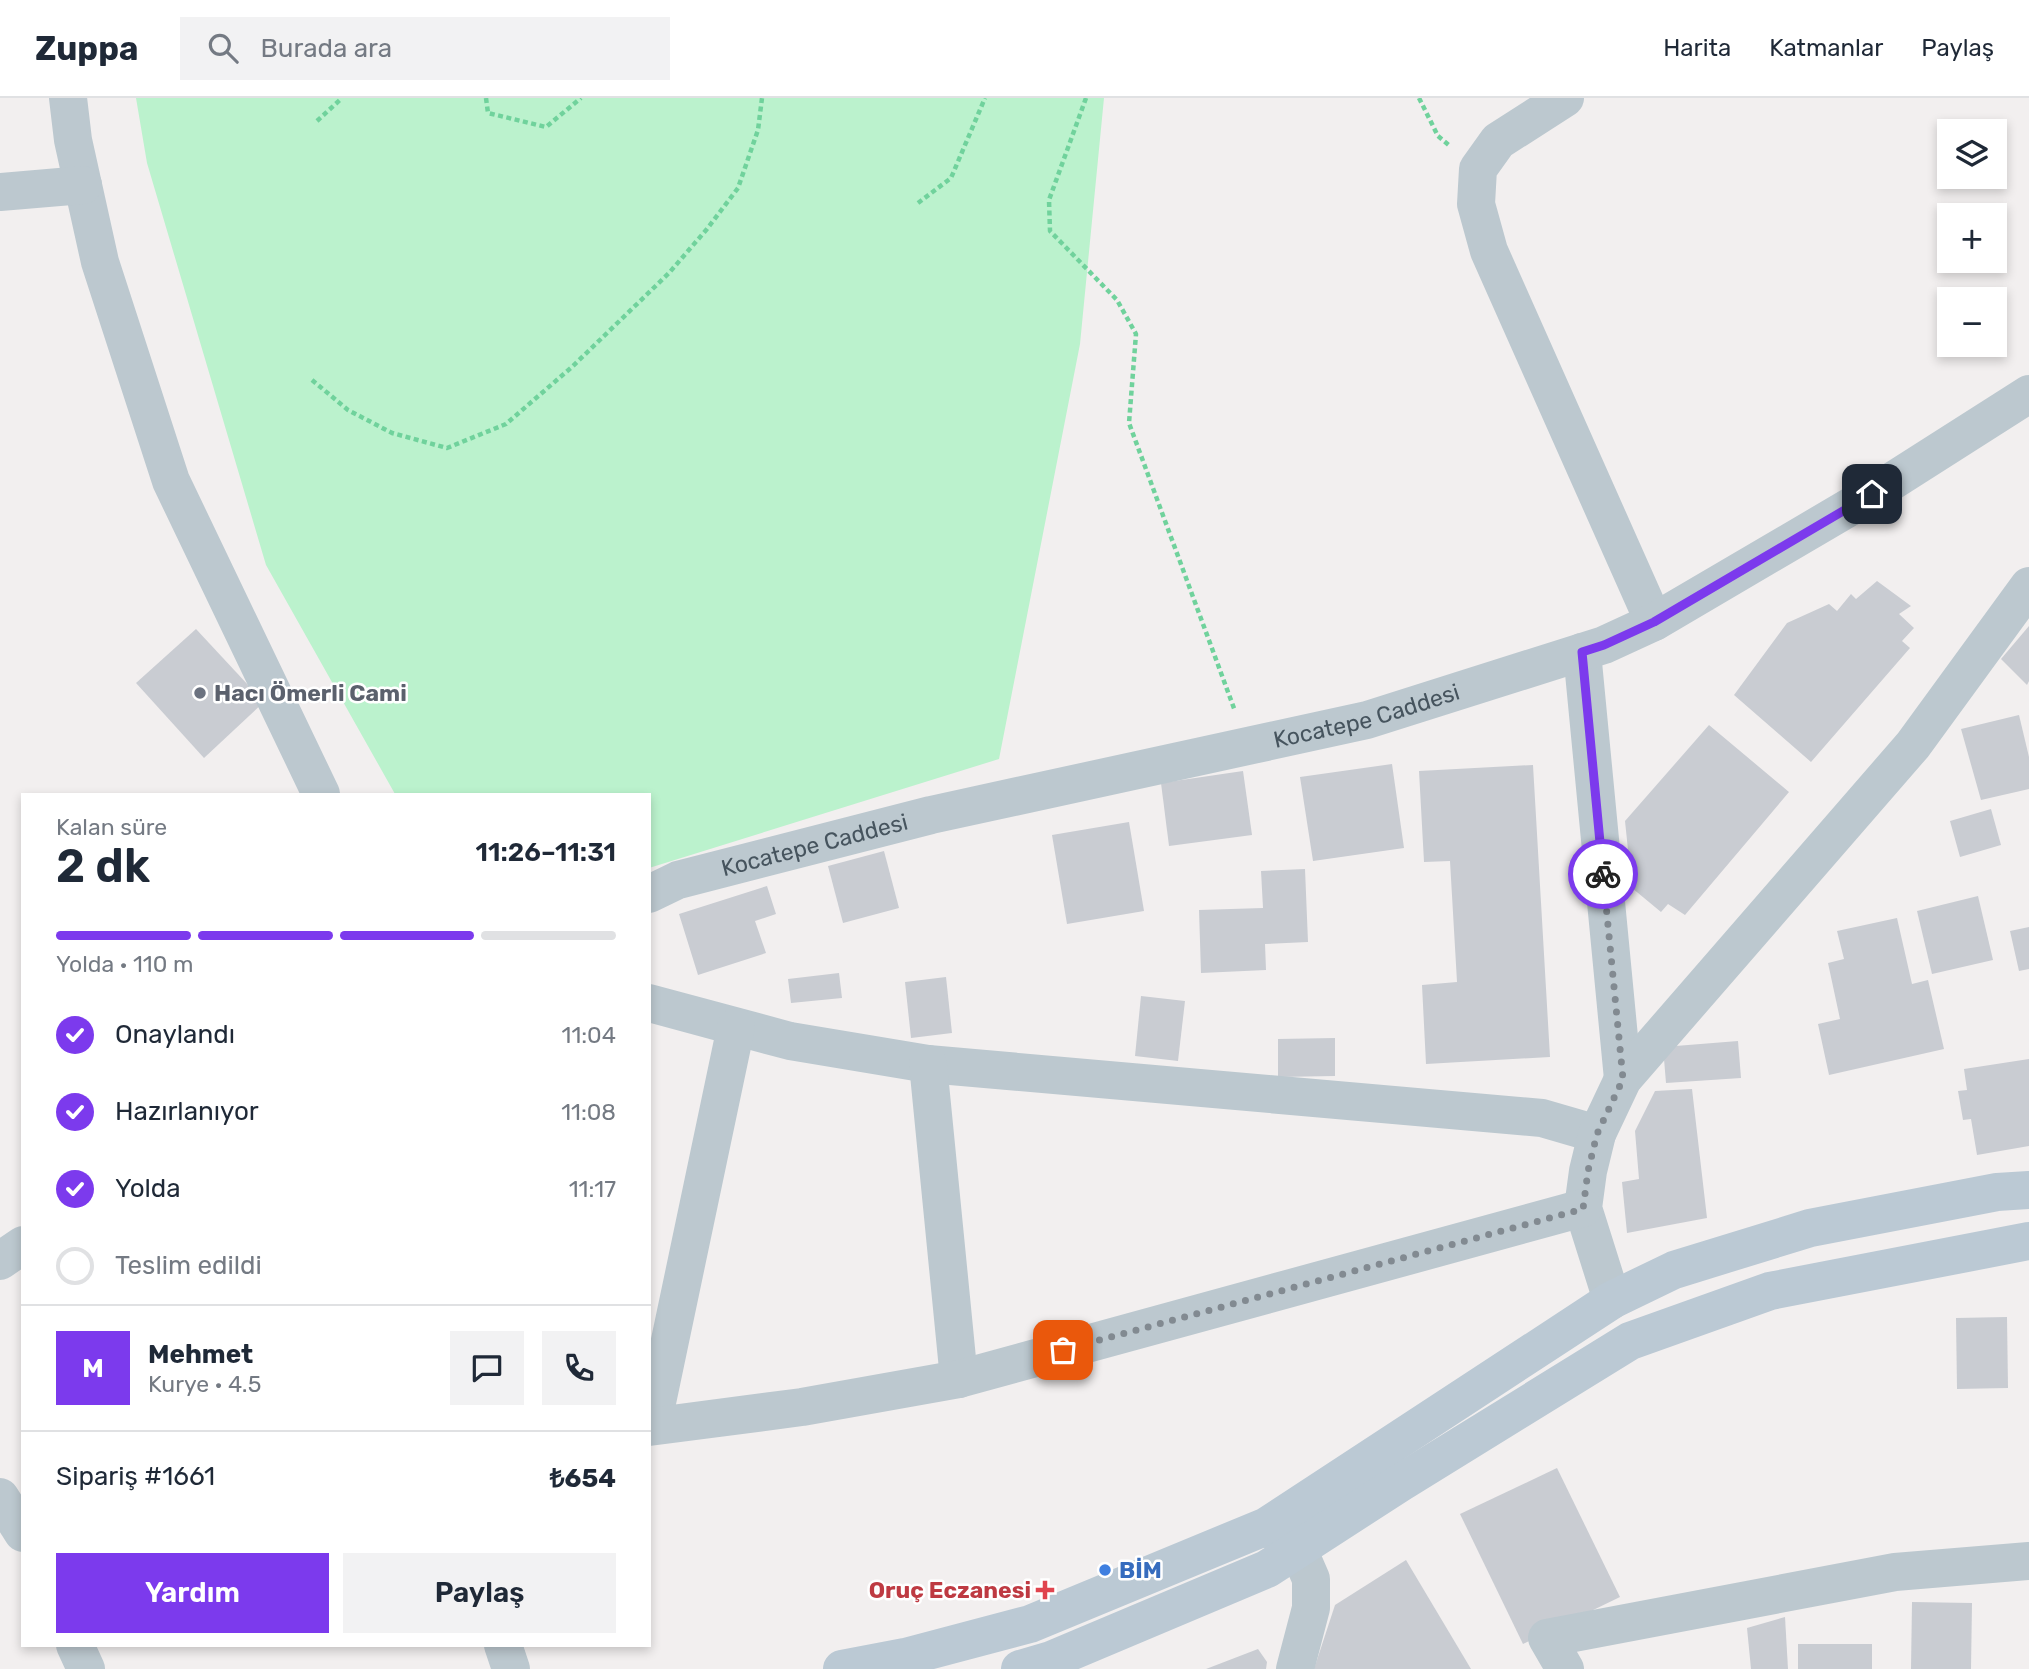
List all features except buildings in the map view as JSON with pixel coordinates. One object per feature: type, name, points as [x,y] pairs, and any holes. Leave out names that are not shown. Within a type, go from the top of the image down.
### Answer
[{"type":"main road","points":[[842,1669],[907,1663],[1030,1624],[1267,1526],[1612,1300],[1674,1270],[1810,1228],[1997,1192],[2029,1190]]},
{"type":"main road","points":[[1020,1669],[1051,1660],[1267,1569],[1630,1341],[1770,1291],[2029,1241]]},
{"type":"street","points":[[68,98],[73,140],[100,262],[171,481],[321,793]]},
{"type":"street","points":[[1565,98],[1498,141],[1478,169],[1476,204],[1489,251],[1654,622]]},
{"type":"street","points":[[0,192],[83,185]]},
{"type":"street","name":"Kocatepe Caddesi","points":[[651,893],[678,880],[931,815],[1367,720],[1604,645],[1654,622],[1872,494],[2029,394]]},
{"type":"street","points":[[1612,1300],[1583,1209],[1597,1134],[1623,1079],[1913,745],[2029,586]]},
{"type":"street","points":[[1582,652],[1623,1079]]},
{"type":"street","points":[[651,1004],[790,1041],[928,1064],[1542,1118],[1597,1134]]},
{"type":"street","points":[[736,1027],[651,1427],[802,1407],[959,1379],[1583,1209]]},
{"type":"street","points":[[928,1064],[959,1379]]},
{"type":"street","points":[[0,1261],[21,1246]]},
{"type":"street","points":[[0,1497],[21,1530]]},
{"type":"street","points":[[1267,1526],[1298,1549],[1311,1579],[1311,1608],[1295,1669]]},
{"type":"street","points":[[0,1557],[21,1544]]},
{"type":"street","points":[[1565,1669],[1547,1638],[1895,1572],[2029,1562]]},
{"type":"street","points":[[76,1647],[86,1669]]},
{"type":"street","points":[[504,1647],[511,1669]]},
{"type":"path","points":[[317,121],[342,98]]},
{"type":"path","points":[[486,98],[488,113],[546,127],[581,98]]},
{"type":"path","points":[[312,380],[348,410],[392,433],[447,448],[506,424],[573,366],[669,273],[707,229],[738,188],[758,130],[761,98]]},
{"type":"path","points":[[918,203],[951,178],[985,98]]},
{"type":"path","points":[[1086,98],[1049,200],[1050,231],[1117,300],[1136,334],[1129,423],[1248,746]]},
{"type":"path","points":[[1419,98],[1438,136],[1478,169]]},
{"type":"green space","points":[[136,98],[1104,98],[1080,344],[999,759],[651,867],[651,793],[394,793],[266,565],[147,163]]},
{"type":"way so far","points":[[1063,1350],[1583,1209],[1597,1134],[1623,1079],[1603,874]]},
{"type":"place","name":"Hacı Ömerli Cami","points":[[200,693]]},
{"type":"place","name":"BİM","points":[[1105,1570]]},
{"type":"place","name":"Oruç Eczanesi","points":[[1045,1590]]},
{"type":"route","points":[[1603,874],[1582,652],[1654,622],[1872,494]]}]
